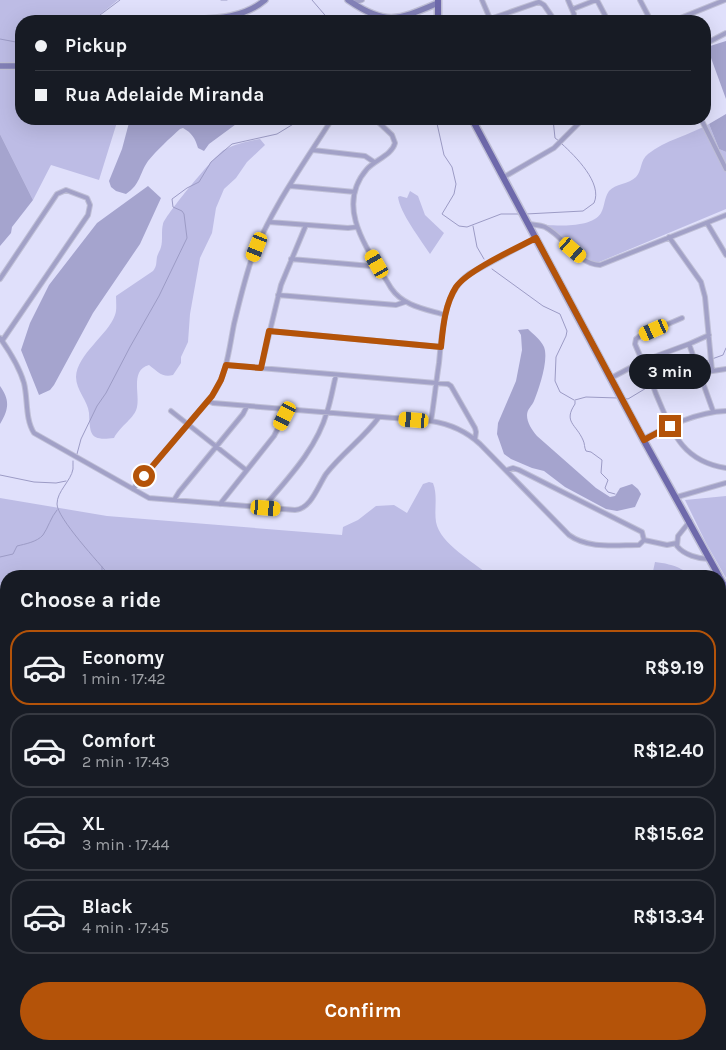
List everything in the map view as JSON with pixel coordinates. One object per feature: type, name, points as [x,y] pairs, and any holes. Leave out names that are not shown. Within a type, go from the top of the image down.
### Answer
[{"type":"main road","points":[[438,1],[438,15]]},
{"type":"main road","points":[[475,125],[644,440],[716,570]]},
{"type":"street","points":[[238,15],[250,10],[264,0]]},
{"type":"street","points":[[350,1],[362,0]]},
{"type":"street","points":[[482,0],[488,15]]},
{"type":"street","points":[[568,0],[573,9],[573,15]]},
{"type":"street","points":[[573,9],[596,0],[605,15]]},
{"type":"street","points":[[640,0],[648,15]]},
{"type":"street","points":[[688,15],[725,0]]},
{"type":"street","points":[[350,1],[378,15]]},
{"type":"street","points":[[410,15],[438,1]]},
{"type":"street","points":[[504,15],[539,2],[544,5],[551,15]]},
{"type":"street","points":[[711,41],[726,33]]},
{"type":"street","points":[[0,66],[15,66]]},
{"type":"street","points":[[133,489],[208,401],[218,386],[226,365],[244,283],[257,247],[269,222],[328,125]]},
{"type":"street","points":[[381,125],[392,135],[395,143],[392,150],[374,162],[361,177],[355,192],[353,213],[356,227],[394,292],[405,302],[445,315]]},
{"type":"street","points":[[504,177],[554,148],[577,125]]},
{"type":"street","points":[[704,125],[726,169]]},
{"type":"street","points":[[312,150],[365,156],[374,162]]},
{"type":"street","points":[[290,186],[355,192]]},
{"type":"street","points":[[0,279],[57,194],[66,190],[87,198],[90,205],[88,215],[1,340],[21,374],[25,388],[29,421],[34,433],[149,498],[295,510],[306,507],[334,464],[350,446],[368,431],[379,417]]},
{"type":"street","points":[[529,224],[545,227],[583,260],[600,265],[726,215]]},
{"type":"street","points":[[269,222],[306,226],[356,227]]},
{"type":"street","points":[[707,223],[726,255]]},
{"type":"street","points":[[261,368],[278,296],[291,259],[306,226]]},
{"type":"street","points":[[669,237],[701,282],[705,297],[712,371]]},
{"type":"street","points":[[432,421],[445,315],[454,291],[465,277],[536,238]]},
{"type":"street","points":[[291,259],[371,266],[377,264]]},
{"type":"street","points":[[278,296],[396,305],[405,302]]},
{"type":"street","points":[[682,318],[636,339],[636,346],[670,426],[680,444],[697,458],[726,468]]},
{"type":"street","points":[[269,331],[441,347]]},
{"type":"street","points":[[611,378],[643,361],[709,335]]},
{"type":"street","points":[[689,344],[713,411]]},
{"type":"street","points":[[226,365],[436,383],[451,386],[476,432],[475,439]]},
{"type":"street","points":[[698,373],[726,369]]},
{"type":"street","points":[[266,508],[268,502],[312,446],[327,412],[336,375]]},
{"type":"street","points":[[208,401],[212,403],[432,421],[458,429],[475,439],[568,535],[576,540],[593,545],[638,546],[644,540]]},
{"type":"street","points":[[174,500],[243,414],[247,406]]},
{"type":"street","points":[[220,504],[274,436],[288,409]]},
{"type":"street","points":[[171,411],[246,470]]},
{"type":"street","points":[[644,440],[670,426],[713,411],[726,411]]},
{"type":"street","points":[[507,470],[516,469],[536,478],[642,532],[644,540]]},
{"type":"street","points":[[677,497],[726,483]]},
{"type":"street","points":[[690,522],[678,536],[676,543],[679,549],[702,559],[710,559]]},
{"type":"street","points":[[644,540],[667,545],[676,543]]},
{"type":"shaded area","points":[[0,0],[118,0],[99,15],[15,15],[15,125],[116,125],[99,180],[51,165],[33,200],[0,134]]},
{"type":"shaded area","points":[[726,41],[726,99],[711,58],[711,46]]},
{"type":"shaded area","points":[[726,114],[726,152],[719,149],[709,125]]},
{"type":"shaded area","points":[[128,125],[235,125],[209,144],[204,151],[198,148],[189,132],[183,128],[180,129],[148,161],[137,183],[126,194],[116,191],[111,187],[109,181],[122,149]]},
{"type":"shaded area","points":[[709,125],[719,149],[726,152],[726,209],[592,265],[547,225],[576,225],[597,218],[601,213],[609,191],[636,177],[645,156],[662,145]]},
{"type":"shaded area","points":[[0,134],[33,200],[0,246]]},
{"type":"shaded area","points":[[260,139],[265,145],[247,162],[236,178],[224,189],[216,208],[212,233],[200,258],[190,314],[188,342],[181,357],[181,363],[173,375],[169,376],[160,373],[149,365],[143,368],[137,383],[138,402],[136,411],[114,438],[96,437],[91,431],[87,404],[78,386],[76,377],[82,360],[106,330],[116,313],[116,296],[153,271],[162,244],[162,230],[166,218],[211,162],[228,148]]},
{"type":"shaded area","points":[[148,186],[161,198],[140,244],[93,313],[54,385],[50,390],[39,395],[21,350],[30,323],[49,285],[97,223]]},
{"type":"shaded area","points":[[410,191],[418,196],[425,215],[444,233],[430,254],[403,211],[398,197],[407,198]]},
{"type":"shaded area","points":[[528,329],[541,342],[545,353],[541,382],[527,413],[532,429],[537,436],[596,488],[610,497],[615,496],[620,488],[632,484],[641,494],[635,507],[617,511],[606,509],[565,487],[544,471],[532,468],[504,454],[497,434],[498,423],[516,381],[522,350],[521,335],[518,330]]},
{"type":"shaded area","points":[[0,386],[7,400],[7,409],[0,424]]},
{"type":"shaded area","points":[[433,483],[436,498],[436,522],[444,538],[458,552],[482,570],[0,570],[0,498],[107,516],[342,535],[343,527],[358,520],[376,506],[394,505],[407,513],[423,484]]},
{"type":"shaded area","points":[[726,496],[726,570],[721,570],[685,500]]},
{"type":"shaded area","points":[[655,562],[675,566],[683,570],[653,570]]},
{"type":"waterway","points":[[100,15],[120,0]]},
{"type":"waterway","points":[[221,0],[227,0]]},
{"type":"waterway","points":[[312,0],[325,15]]},
{"type":"waterway","points":[[0,39],[15,42]]},
{"type":"waterway","points":[[77,454],[81,439],[97,406],[159,296],[187,238],[184,214],[173,207],[172,199],[199,182],[211,162],[232,144],[277,134],[292,125]]},
{"type":"waterway","points":[[437,125],[444,155],[452,167],[456,184],[454,194],[442,214],[459,226],[467,227],[501,214],[519,214]]},
{"type":"waterway","points":[[554,125],[555,138],[559,141]]},
{"type":"waterway","points":[[526,214],[583,211],[594,203],[596,195],[591,179],[574,155],[562,144]]},
{"type":"waterway","points":[[473,226],[477,247],[484,259]]},
{"type":"waterway","points":[[492,269],[543,306],[560,314],[567,331],[556,357],[555,381],[560,392],[574,400]]},
{"type":"waterway","points":[[698,364],[723,355],[726,348]]},
{"type":"waterway","points":[[624,398],[628,399],[658,381],[695,366]]},
{"type":"waterway","points":[[575,400],[586,397],[618,398]]},
{"type":"waterway","points":[[575,401],[570,419],[583,440],[586,451],[591,452],[602,460],[601,473],[608,480],[605,488],[608,492],[615,494]]},
{"type":"waterway","points":[[73,461],[72,473],[58,499],[59,511],[71,530],[105,570]]},
{"type":"waterway","points":[[0,475],[34,482],[56,483],[66,481]]},
{"type":"waterway","points":[[0,557],[13,554],[17,546],[31,542],[43,535],[57,510]]},
{"type":"route","points":[[144,476],[212,396],[223,376],[226,365],[261,368],[269,331],[441,347],[445,315],[452,295],[459,283],[472,272],[536,238],[644,440],[670,426]]}]
